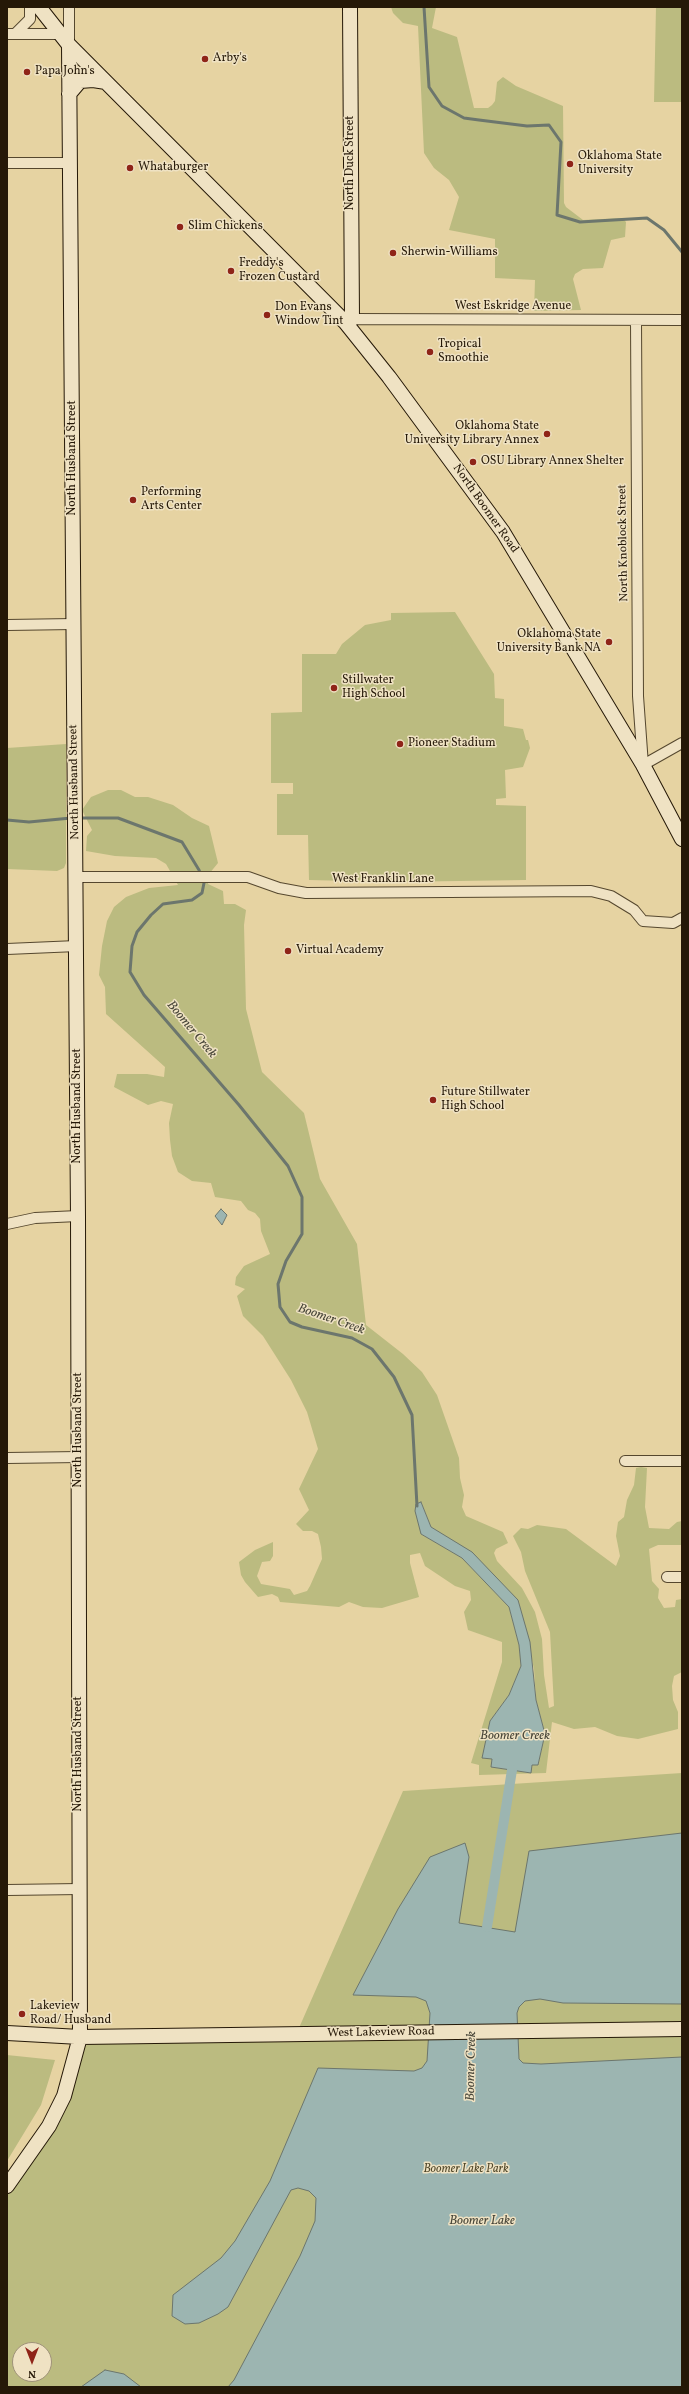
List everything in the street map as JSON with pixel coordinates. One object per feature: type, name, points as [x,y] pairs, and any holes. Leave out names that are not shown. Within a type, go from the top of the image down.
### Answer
[{"type":"street","points":[[11,34],[30,18],[30,7]]},
{"type":"street","name":"North Boomer Road","points":[[39,7],[69,46],[349,320],[503,532],[643,765],[682,839]]},
{"type":"street","name":"North Husband Street","points":[[7,2186],[49,2126],[64,2096],[80,2037],[77,946],[69,46],[70,7]]},
{"type":"street","name":"North Duck Street","points":[[349,320],[350,7]]},
{"type":"street","points":[[11,34],[60,34]]},
{"type":"street","points":[[70,94],[80,81],[93,80],[106,82]]},
{"type":"street","points":[[7,163],[70,163]]},
{"type":"street","name":"West Eskridge Avenue","points":[[349,320],[682,320]]},
{"type":"street","name":"North Knoblock Street","points":[[636,320],[638,696],[643,765]]},
{"type":"street","points":[[7,625],[74,624]]},
{"type":"street","points":[[643,765],[682,743]]},
{"type":"street","name":"West Franklin Lane","points":[[76,877],[248,876],[279,888],[306,893],[591,891],[611,896],[634,910],[643,921],[673,923],[682,918]]},
{"type":"street","points":[[7,949],[77,946]]},
{"type":"street","points":[[7,1224],[35,1218],[78,1216]]},
{"type":"street","points":[[7,1458],[79,1457]]},
{"type":"street","points":[[625,1461],[682,1461]]},
{"type":"street","points":[[667,1577],[682,1577]]},
{"type":"street","points":[[7,1890],[80,1889]]},
{"type":"street","name":"West Lakeview Road","points":[[7,2033],[80,2037],[682,2029]]},
{"type":"green space","points":[[391,7],[436,7],[432,28],[457,37],[474,108],[488,108],[492,105],[495,101],[497,82],[503,77],[516,86],[563,106],[564,203],[566,207],[583,220],[622,218],[626,222],[625,237],[611,240],[603,268],[583,269],[575,274],[573,279],[581,310],[534,311],[535,280],[495,278],[495,239],[449,230],[459,197],[449,180],[434,168],[424,153],[418,26],[403,23],[393,13]]},
{"type":"green space","points":[[656,7],[682,7],[682,102],[654,102]]},
{"type":"green space","name":"Pioneer Stadium","points":[[455,612],[494,674],[495,698],[504,699],[504,726],[523,729],[526,740],[528,740],[530,748],[523,767],[505,770],[506,798],[496,799],[496,805],[526,806],[526,880],[391,882],[309,880],[308,835],[277,835],[277,794],[293,794],[293,783],[271,783],[271,713],[302,712],[302,654],[336,654],[342,644],[365,625],[391,620],[391,613]]},
{"type":"green space","points":[[66,744],[66,863],[64,868],[57,871],[7,869],[7,748]]},
{"type":"green space","points":[[108,790],[121,790],[135,797],[148,797],[173,805],[192,818],[209,826],[218,863],[209,874],[208,884],[223,891],[224,904],[235,904],[246,910],[244,925],[246,1009],[262,1072],[304,1113],[320,1179],[357,1244],[366,1325],[403,1354],[422,1372],[437,1395],[459,1458],[460,1478],[464,1495],[462,1507],[466,1516],[503,1532],[508,1543],[496,1549],[494,1553],[497,1561],[522,1588],[535,1612],[542,1639],[544,1675],[549,1708],[554,1706],[550,1632],[525,1571],[521,1552],[513,1536],[521,1528],[528,1529],[537,1525],[566,1529],[616,1566],[620,1556],[616,1536],[618,1522],[624,1517],[627,1500],[634,1485],[636,1468],[641,1467],[647,1468],[645,1507],[649,1528],[669,1529],[677,1522],[682,1521],[682,1545],[658,1545],[649,1549],[652,1581],[659,1589],[658,1598],[664,1608],[675,1607],[676,1600],[682,1599],[682,1672],[674,1676],[672,1686],[673,1700],[678,1712],[678,1729],[638,1739],[617,1736],[595,1727],[574,1729],[552,1722],[546,1773],[479,1775],[479,1765],[471,1763],[502,1662],[502,1642],[468,1630],[464,1612],[471,1600],[470,1591],[455,1586],[425,1566],[420,1553],[410,1555],[410,1563],[419,1597],[382,1608],[363,1607],[349,1602],[339,1607],[280,1602],[278,1597],[272,1594],[258,1597],[245,1582],[241,1575],[239,1562],[255,1550],[273,1542],[273,1556],[270,1561],[262,1562],[257,1576],[261,1584],[290,1589],[294,1595],[307,1591],[310,1586],[322,1559],[321,1547],[318,1534],[312,1531],[303,1531],[296,1524],[309,1510],[299,1489],[318,1449],[307,1412],[291,1380],[263,1336],[243,1316],[237,1296],[245,1289],[235,1285],[236,1277],[244,1266],[270,1254],[261,1231],[260,1219],[255,1213],[248,1210],[241,1201],[215,1197],[211,1183],[192,1181],[178,1172],[172,1156],[170,1140],[169,1123],[173,1104],[161,1101],[148,1105],[114,1087],[117,1074],[147,1074],[164,1077],[165,1067],[106,1014],[105,987],[99,975],[102,946],[107,921],[114,907],[126,897],[149,888],[178,885],[166,864],[156,858],[115,856],[86,851],[87,836],[92,830],[82,810],[91,797]],"holes":[[[421,1502],[431,1527],[518,1600],[534,1669],[536,1700],[545,1734],[538,1765],[532,1765],[530,1773],[491,1767],[492,1759],[483,1758],[490,1721],[509,1695],[521,1666],[519,1645],[509,1607],[462,1558],[421,1534]]]},
{"type":"green space","name":"Boomer Lake Park","points":[[682,1773],[682,2387],[7,2387],[7,2187],[50,2126],[81,2038],[295,2037],[403,1791]]},
{"type":"green space","points":[[7,2055],[55,2060],[41,2105],[7,2161]]},
{"type":"water","points":[[221,1209],[227,1215],[222,1225],[215,1216]]},
{"type":"water","name":"Boomer Creek","points":[[421,1502],[431,1527],[472,1552],[518,1600],[530,1642],[536,1700],[545,1734],[538,1765],[532,1765],[531,1773],[491,1767],[492,1759],[482,1758],[490,1721],[509,1695],[521,1666],[519,1645],[509,1607],[462,1558],[421,1534],[415,1511],[416,1504]]},
{"type":"water","name":"Boomer Lake","points":[[682,1833],[682,2004],[563,2003],[540,1999],[525,2001],[519,2007],[517,2013],[519,2059],[523,2063],[541,2064],[682,2057],[682,2387],[228,2387],[234,2380],[300,2256],[315,2221],[316,2198],[309,2191],[298,2188],[291,2190],[228,2307],[218,2314],[199,2323],[185,2324],[172,2316],[173,2295],[221,2258],[235,2241],[270,2181],[318,2068],[414,2071],[422,2068],[427,2061],[430,2013],[426,2001],[416,1997],[353,1995],[398,1909],[430,1857],[465,1843],[469,1857],[459,1923],[515,1932],[529,1851]]},
{"type":"water","points":[[105,2370],[124,2374],[141,2387],[81,2387]]},
{"type":"waterway","points":[[424,7],[429,87],[442,106],[464,118],[527,126],[549,125],[561,142],[557,215],[580,222],[647,218],[664,230],[682,252]]},
{"type":"waterway","name":"Boomer Creek","points":[[7,820],[29,822],[71,818]]},
{"type":"waterway","name":"Boomer Creek","points":[[78,818],[118,818],[182,842],[199,870],[204,883],[202,893],[192,900],[163,904],[151,915],[137,932],[132,946],[130,972],[144,995],[239,1105],[288,1166],[302,1197],[302,1234],[286,1261],[278,1284],[280,1307],[290,1322],[302,1327],[352,1338],[372,1349],[394,1377],[412,1415],[417,1506]]},
{"type":"waterway","name":"Boomer Creek","points":[[487,1927],[512,1770]]},
{"type":"place","name":"Arby's","points":[[205,59]]},
{"type":"place","name":"Papa John's","points":[[27,72]]},
{"type":"place","name":"Oklahoma State University","points":[[570,164]]},
{"type":"place","name":"Whataburger","points":[[130,168]]},
{"type":"place","name":"Slim Chickens","points":[[180,227]]},
{"type":"place","name":"Sherwin-Williams","points":[[393,253]]},
{"type":"place","name":"Freddy's Frozen Custard","points":[[231,271]]},
{"type":"place","name":"Don Evans Window Tint","points":[[267,315]]},
{"type":"place","name":"Tropical Smoothie","points":[[430,352]]},
{"type":"place","name":"Oklahoma State University Library Annex","points":[[547,434]]},
{"type":"place","name":"OSU Library Annex Shelter","points":[[473,462]]},
{"type":"place","name":"Performing Arts Center","points":[[133,500]]},
{"type":"place","name":"Oklahoma State University Bank NA","points":[[609,642]]},
{"type":"place","name":"Stillwater High School","points":[[334,688]]},
{"type":"place","name":"Pioneer Stadium","points":[[400,744]]},
{"type":"place","name":"Virtual Academy","points":[[288,951]]},
{"type":"place","name":"Future Stillwater High School","points":[[433,1100]]},
{"type":"place","name":"Lakeview Road/ Husband","points":[[22,2014]]}]
